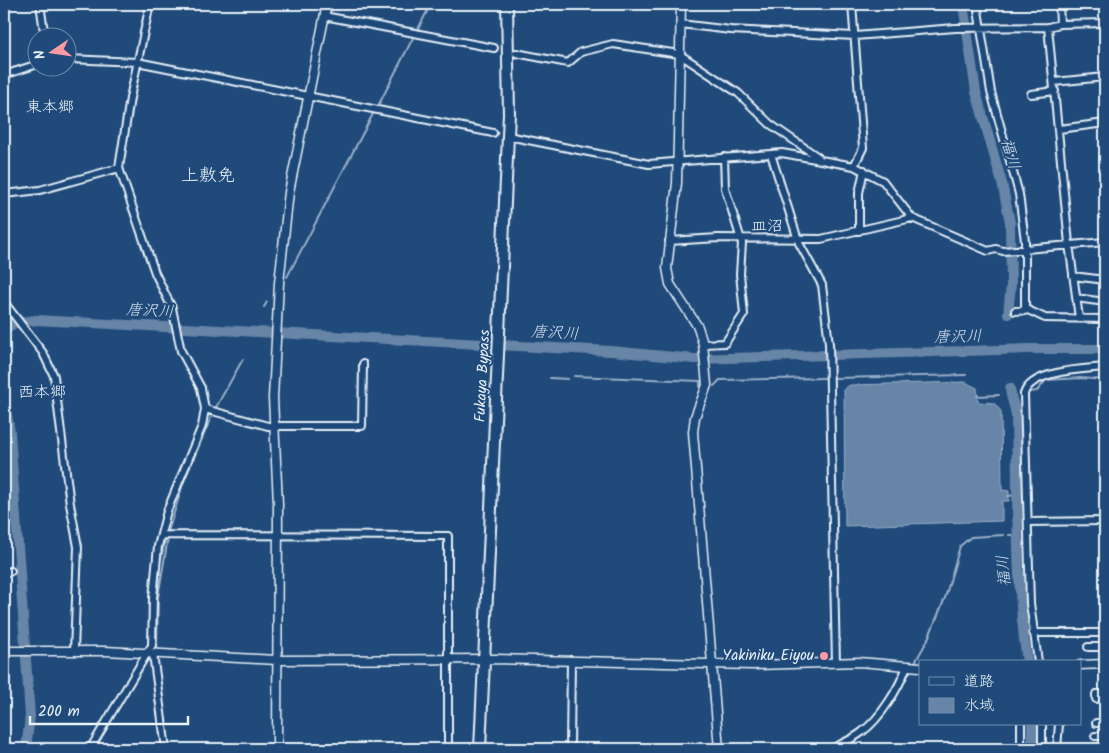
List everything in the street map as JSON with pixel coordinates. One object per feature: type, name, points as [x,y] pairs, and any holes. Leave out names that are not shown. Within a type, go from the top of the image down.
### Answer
[{"type":"highway","name":"Fukaya Bypass","points":[[480,749],[509,114],[507,4]]},
{"type":"street","points":[[40,4],[44,28]]},
{"type":"street","points":[[150,4],[137,62],[119,168],[155,274],[174,316],[183,356],[202,392],[206,409],[202,426],[167,511],[155,565],[151,654],[166,749]]},
{"type":"street","points":[[277,749],[278,535],[274,426],[277,320],[285,222],[327,4]]},
{"type":"street","points":[[681,4],[677,183],[666,264],[668,278],[698,327],[703,345],[706,370],[706,391],[695,417],[693,432],[719,749]]},
{"type":"street","points":[[852,4],[863,148],[854,166]]},
{"type":"street","points":[[977,4],[991,92],[1019,194],[1024,249],[1025,311]]},
{"type":"street","points":[[1059,4],[1060,24]]},
{"type":"street","points":[[324,16],[494,48]]},
{"type":"street","points":[[680,24],[731,30],[855,36],[955,28],[1048,27],[1060,24],[1105,23]]},
{"type":"street","points":[[1048,27],[1073,276],[1079,318]]},
{"type":"street","points":[[516,53],[568,63],[582,52],[613,44],[679,54],[738,93],[770,124],[821,159]]},
{"type":"street","points":[[78,59],[137,62],[493,133]]},
{"type":"street","points":[[4,75],[28,67]]},
{"type":"street","points":[[1054,82],[1105,77]]},
{"type":"street","points":[[1031,94],[1055,91]]},
{"type":"street","points":[[1059,129],[1105,123]]},
{"type":"street","points":[[513,137],[649,164],[782,153],[821,159],[864,170],[882,181],[912,218],[988,251],[996,248],[1003,251],[1105,242]]},
{"type":"street","points":[[771,154],[798,239],[822,285],[830,366],[836,663]]},
{"type":"street","points":[[703,345],[725,343],[743,317],[740,274],[742,238],[724,188],[724,157]]},
{"type":"street","points":[[4,194],[40,190],[119,168]]},
{"type":"street","points":[[859,230],[859,193],[864,170]]},
{"type":"street","points":[[669,241],[742,238],[821,239],[912,218]]},
{"type":"street","points":[[1073,276],[1105,280]]},
{"type":"street","points":[[1076,298],[1105,302]]},
{"type":"street","points":[[4,302],[45,357],[54,376],[70,504],[78,547],[74,651]]},
{"type":"street","points":[[1016,311],[1032,312],[1045,318],[1105,319]]},
{"type":"street","points":[[206,409],[274,426],[362,426],[363,364]]},
{"type":"street","points":[[1038,660],[1030,603],[1025,390],[1044,376],[1105,367]]},
{"type":"street","points":[[1028,522],[1105,521]]},
{"type":"street","points":[[161,535],[448,536],[448,749]]},
{"type":"street","points":[[1033,633],[1105,633]]},
{"type":"street","points":[[1088,648],[1105,647]]},
{"type":"street","points":[[4,651],[74,651],[277,660],[447,659],[713,664],[874,663],[919,667]]},
{"type":"street","points":[[90,749],[151,654]]},
{"type":"street","points":[[570,749],[571,660]]},
{"type":"street","points":[[1082,665],[1105,664]]},
{"type":"street","points":[[831,749],[864,731],[871,724],[887,702],[907,666]]},
{"type":"street","points":[[1096,699],[1096,694],[1105,694]]},
{"type":"street","points":[[1096,723],[1105,723]]},
{"type":"street","points":[[1021,726],[1021,749]]},
{"type":"street","points":[[1042,726],[1042,749]]},
{"type":"street","points":[[1048,749],[1057,748],[1059,726]]},
{"type":"street","points":[[1095,736],[1105,736]]},
{"type":"water","points":[[965,382],[977,388],[978,402],[994,403],[1001,411],[1002,490],[1009,491],[1009,501],[1002,501],[1002,521],[845,526],[844,389],[850,385]]},
{"type":"waterway","points":[[417,31],[431,4]]},
{"type":"waterway","name":"福川","points":[[963,4],[976,92],[1002,183],[1010,222],[1011,285],[1008,314]]},
{"type":"waterway","points":[[378,106],[414,36]]},
{"type":"waterway","points":[[287,277],[374,112]]},
{"type":"waterway","points":[[264,307],[267,302]]},
{"type":"waterway","name":"唐沢川","points":[[4,329],[15,323],[36,320],[611,351],[695,359],[1029,349],[1105,349]]},
{"type":"waterway","points":[[215,409],[243,359]]},
{"type":"waterway","points":[[834,378],[966,375]]},
{"type":"waterway","points":[[574,376],[700,381],[700,386]]},
{"type":"waterway","points":[[550,378],[568,379]]},
{"type":"waterway","points":[[714,386],[720,380],[826,378]]},
{"type":"waterway","points":[[1029,392],[1037,391],[1046,380],[1081,378],[1105,380]]},
{"type":"waterway","name":"福川","points":[[1010,388],[1016,418],[1019,570],[1027,660]]},
{"type":"waterway","name":"福川","points":[[1007,394],[1015,392]]},
{"type":"waterway","points":[[977,396],[999,395]]},
{"type":"waterway","points":[[4,398],[10,432],[30,716],[26,749]]},
{"type":"waterway","points":[[168,532],[184,481],[213,413]]},
{"type":"waterway","points":[[1008,496],[1016,495]]},
{"type":"waterway","points":[[914,664],[927,641],[945,598],[960,546],[971,537],[1004,535]]},
{"type":"waterway","points":[[1009,535],[1016,535]]},
{"type":"waterway","points":[[159,566],[166,537]]},
{"type":"waterway","points":[[157,652],[158,597],[168,538]]},
{"type":"waterway","points":[[94,749],[150,655]]},
{"type":"waterway","points":[[898,692],[911,670]]},
{"type":"waterway","points":[[858,739],[877,722]]},
{"type":"waterway","name":"福川","points":[[1032,726],[1032,749]]},
{"type":"waterway","points":[[838,749],[845,746]]},
{"type":"tunnel","points":[[493,133],[511,136]]},
{"type":"place","name":"Yakiniku Eiyou","points":[[824,656]]},
{"type":"district","name":"東本郷","points":[[50,107]]},
{"type":"district","name":"上敷免","points":[[208,176]]},
{"type":"district","name":"皿沼","points":[[767,226]]},
{"type":"district","name":"西本郷","points":[[42,392]]}]
